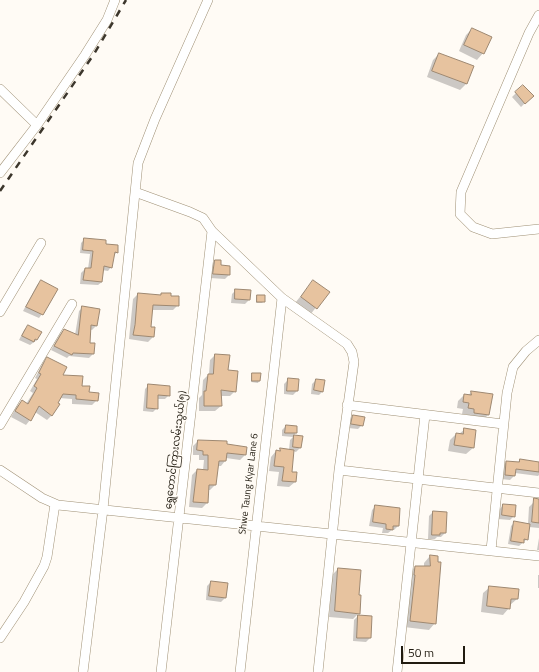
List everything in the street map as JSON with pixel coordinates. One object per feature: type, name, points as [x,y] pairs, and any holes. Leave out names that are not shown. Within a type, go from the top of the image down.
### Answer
[{"type":"street","points":[[0,173],[37,125],[107,20],[115,0]]},
{"type":"street","points":[[83,672],[102,509],[138,163],[155,119],[208,0]]},
{"type":"street","points":[[539,15],[529,33],[461,192],[460,214],[473,227],[492,234],[539,228]]},
{"type":"street","points":[[0,89],[37,125]]},
{"type":"street","points":[[135,192],[203,218],[212,231],[282,298],[347,344],[352,352],[354,362],[339,470],[318,672]]},
{"type":"street","name":"ရွှေတောင်ကြားလမ်းသွယ်(၅)","points":[[161,672],[212,231]]},
{"type":"street","points":[[0,312],[41,243]]},
{"type":"street","name":"Shwe Taung Kyar Lane 6","points":[[240,672],[282,298]]},
{"type":"street","points":[[0,426],[72,304]]},
{"type":"street","points":[[491,550],[507,393],[513,367],[526,351],[539,340]]},
{"type":"street","points":[[347,405],[503,424]]},
{"type":"street","points":[[398,672],[425,415]]},
{"type":"street","points":[[0,470],[42,498],[55,504],[539,556]]},
{"type":"street","points":[[339,470],[539,493]]},
{"type":"street","points":[[0,638],[24,602],[44,566],[47,557],[55,504]]},
{"type":"building","points":[[472,28],[492,37],[484,54],[464,45]]},
{"type":"building","points":[[439,53],[474,66],[467,84],[432,71]]},
{"type":"building","points":[[523,85],[534,96],[525,104],[515,92]]},
{"type":"building","points":[[84,238],[106,240],[106,244],[118,245],[118,253],[115,252],[112,268],[104,266],[102,282],[83,280],[85,268],[91,268],[93,251],[83,250]]},
{"type":"building","points":[[215,260],[221,260],[221,265],[230,266],[230,275],[213,274]]},
{"type":"building","points":[[41,280],[58,289],[43,315],[26,307]]},
{"type":"building","points":[[313,280],[330,292],[317,309],[301,297]]},
{"type":"building","points":[[235,289],[251,290],[250,300],[235,299]]},
{"type":"building","points":[[138,293],[161,295],[161,293],[171,293],[171,296],[179,296],[179,306],[153,305],[151,327],[155,327],[154,337],[133,335]]},
{"type":"building","points":[[257,295],[265,295],[265,302],[257,302]]},
{"type":"building","points":[[82,306],[100,309],[97,326],[91,325],[90,343],[95,343],[94,354],[73,353],[72,355],[54,346],[64,329],[78,335]]},
{"type":"building","points":[[28,325],[42,332],[34,342],[22,336]]},
{"type":"building","points":[[215,354],[230,355],[228,370],[238,371],[236,392],[221,390],[222,406],[204,406],[204,391],[206,391],[208,374],[213,374]]},
{"type":"building","points":[[47,357],[67,367],[63,375],[83,376],[82,386],[90,386],[89,392],[99,393],[98,401],[76,399],[76,395],[63,394],[58,403],[60,404],[52,416],[39,406],[31,421],[15,411],[22,400],[28,404],[37,388],[34,386],[41,374],[39,373]]},
{"type":"building","points":[[252,373],[261,373],[260,381],[252,381]]},
{"type":"building","points":[[288,378],[299,379],[298,391],[287,391]]},
{"type":"building","points":[[316,379],[325,380],[323,392],[314,390]]},
{"type":"building","points":[[148,384],[170,386],[170,396],[158,395],[158,409],[147,408]]},
{"type":"building","points":[[471,391],[493,394],[489,415],[474,413],[474,409],[468,408],[469,403],[463,402],[464,394],[471,395]]},
{"type":"building","points":[[353,415],[365,417],[363,426],[351,424]]},
{"type":"building","points":[[286,425],[297,426],[297,433],[285,433]]},
{"type":"building","points":[[464,428],[476,430],[474,448],[454,445],[456,433],[463,434]]},
{"type":"building","points":[[294,435],[303,436],[301,448],[293,447]]},
{"type":"building","points":[[198,440],[227,441],[227,444],[247,447],[246,455],[227,453],[226,461],[219,461],[216,485],[209,485],[208,503],[193,502],[197,469],[208,470],[208,455],[203,455],[203,451],[197,450]]},
{"type":"building","points":[[280,448],[294,450],[292,472],[297,472],[296,482],[282,481],[284,467],[274,466],[276,450],[280,451]]},
{"type":"building","points":[[520,459],[539,462],[539,472],[516,469],[515,476],[505,475],[506,461],[519,462]]},
{"type":"building","points":[[534,498],[539,499],[539,523],[532,522]]},
{"type":"building","points":[[503,504],[516,505],[515,517],[502,515]]},
{"type":"building","points":[[375,505],[400,508],[399,526],[393,526],[393,530],[386,529],[386,524],[373,522]]},
{"type":"building","points":[[433,511],[447,512],[446,533],[432,535]]},
{"type":"building","points":[[514,521],[530,524],[528,540],[524,539],[524,543],[511,541]]},
{"type":"building","points":[[430,555],[438,556],[438,562],[441,562],[436,624],[410,621],[415,566],[430,566]]},
{"type":"building","points":[[338,568],[361,570],[359,595],[361,595],[360,614],[335,611]]},
{"type":"building","points":[[211,581],[228,583],[226,598],[209,596]]},
{"type":"building","points":[[489,586],[519,589],[518,599],[511,599],[510,609],[487,606]]},
{"type":"building","points":[[358,615],[372,616],[371,638],[357,638]]},
{"type":"railway","points":[[0,191],[94,54],[126,0]]}]
